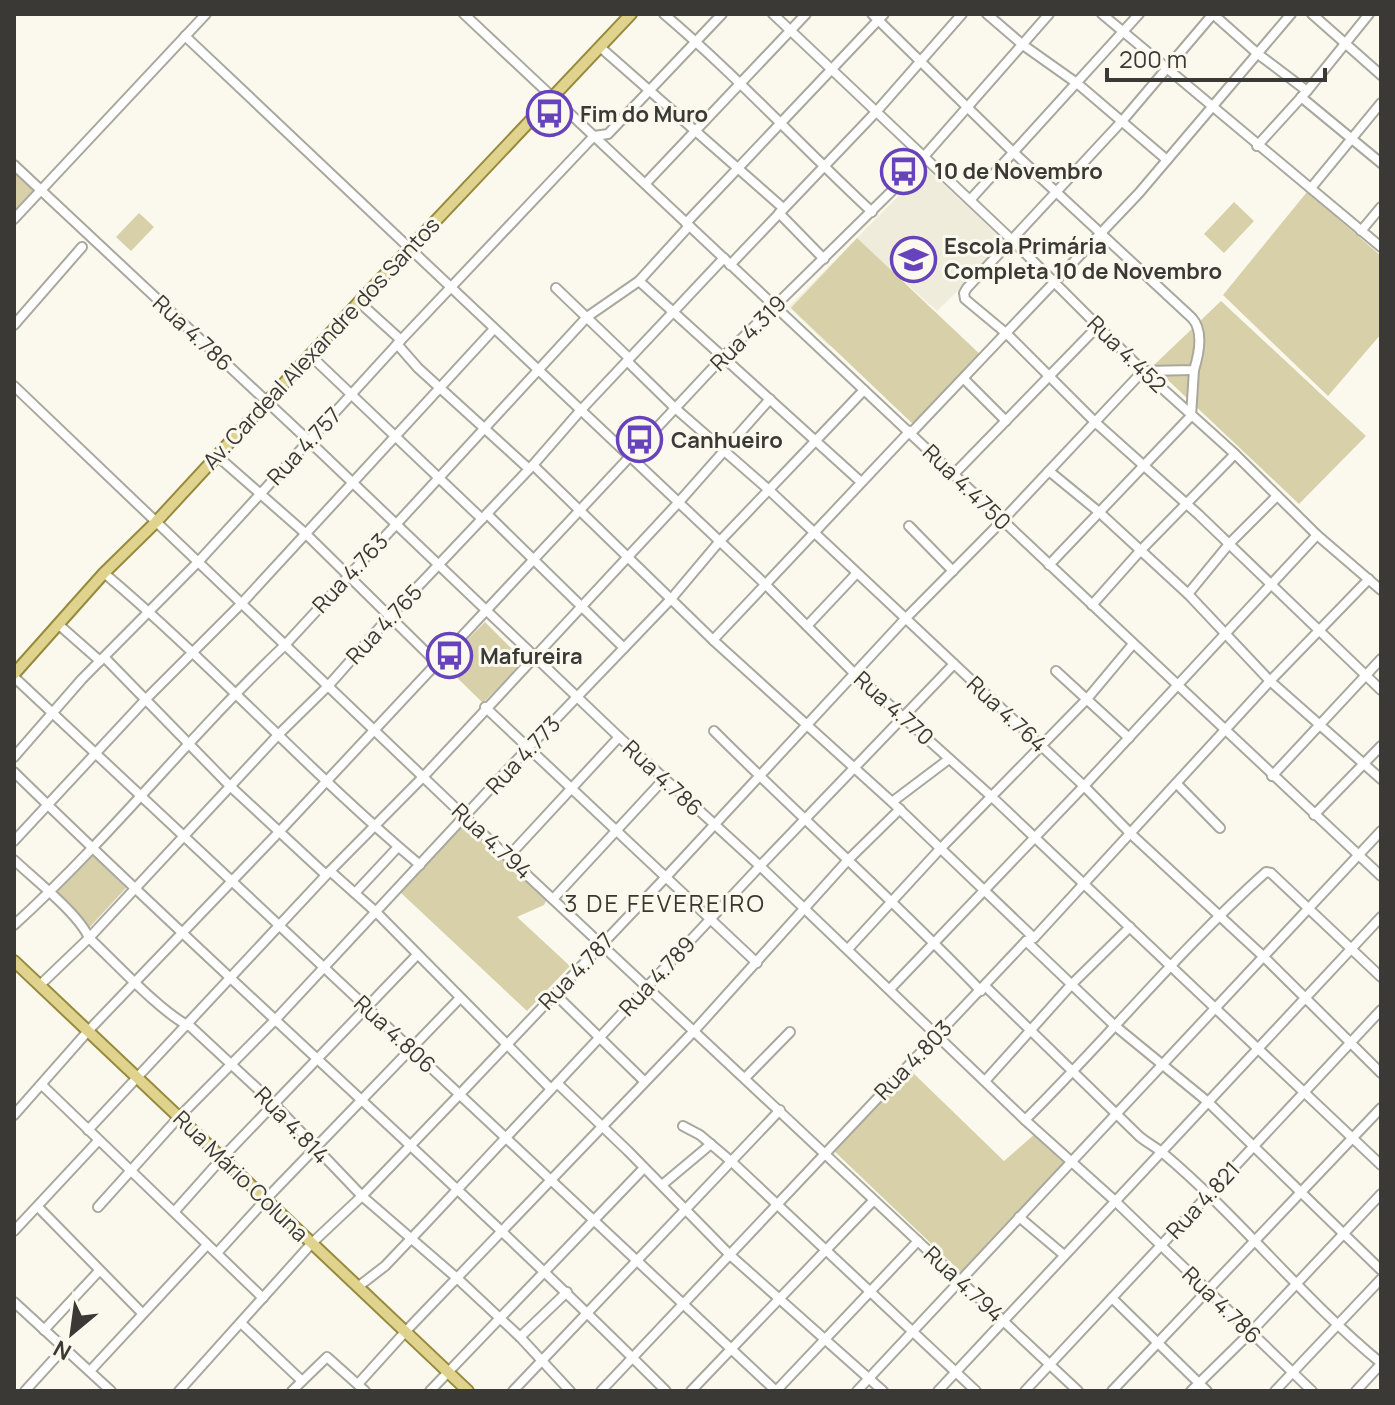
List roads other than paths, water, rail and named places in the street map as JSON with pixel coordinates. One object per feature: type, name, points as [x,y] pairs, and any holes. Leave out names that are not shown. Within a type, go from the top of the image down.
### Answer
[{"type":"main road","name":"Av. Cardeal Alexandre dos Santos","points":[[14,676],[104,573],[156,522],[631,14]]},
{"type":"main road","name":"Rua Mário Coluna","points":[[14,961],[468,1391]]},
{"type":"street","points":[[14,219],[206,14]]},
{"type":"street","name":"Rua 4.4750","points":[[464,14],[1381,876]]},
{"type":"street","points":[[664,14],[696,41],[872,212]]},
{"type":"street","name":"Rua 4.757","points":[[14,757],[449,288],[594,136],[608,134],[722,14]]},
{"type":"street","name":"Rua 4.452","points":[[773,14],[924,155],[1143,371],[1235,454],[1317,535],[1381,590]]},
{"type":"street","points":[[645,184],[806,14]]},
{"type":"street","name":"Rua 4.765","points":[[40,985],[89,938],[278,735],[329,685],[672,312],[781,210],[876,112],[962,14]]},
{"type":"street","points":[[987,14],[1123,120],[1167,160]]},
{"type":"street","name":"Rua 4.319","points":[[14,1115],[89,1030],[279,832],[723,357],[872,212],[1049,14]]},
{"type":"street","points":[[1102,14],[1381,247]]},
{"type":"street","points":[[970,200],[1139,14]]},
{"type":"street","points":[[1381,163],[1213,14],[1123,120],[964,293],[965,299],[1007,334],[1095,422],[1187,504],[1381,690]]},
{"type":"street","points":[[713,640],[861,482],[1007,334],[1167,160],[1291,14]]},
{"type":"street","points":[[1312,14],[1381,75]]},
{"type":"street","points":[[1257,146],[1369,14]]},
{"type":"street","points":[[878,16],[1012,151],[1198,325],[1199,344],[1191,416],[1049,565]]},
{"type":"street","name":"Rua 4.763","points":[[14,925],[92,848],[235,692],[285,645],[587,317],[639,281],[738,166],[833,70],[878,16]]},
{"type":"street","name":"Rua 4.770","points":[[185,36],[537,372],[765,584],[855,674],[992,797],[1381,1165]]},
{"type":"street","points":[[600,47],[738,166],[824,259]]},
{"type":"street","points":[[1311,188],[1381,103]]},
{"type":"street","name":"Rua 4.786","points":[[14,165],[848,949],[1025,1120],[1114,1200],[1312,1391]]},
{"type":"street","points":[[1361,231],[1381,207]]},
{"type":"street","points":[[14,325],[82,247]]},
{"type":"street","points":[[639,281],[861,482]]},
{"type":"street","name":"Rua 4.764","points":[[556,288],[675,408],[725,449],[1042,746],[1381,1073]]},
{"type":"street","points":[[359,302],[441,388],[580,511],[713,640],[900,809],[1030,939],[1071,985],[1161,1066],[1208,1102],[1381,1270]]},
{"type":"street","points":[[954,474],[1099,325]]},
{"type":"street","points":[[14,841],[147,698],[242,603],[493,330]]},
{"type":"street","points":[[311,356],[439,477],[533,558],[624,648]]},
{"type":"street","points":[[1143,371],[1194,370]]},
{"type":"street","name":"Rua 4.787","points":[[179,1391],[312,1243],[460,1094],[905,619],[1143,371]]},
{"type":"street","points":[[964,379],[1006,421]]},
{"type":"street","name":"Rua 4.794","points":[[14,386],[465,817],[1078,1391]]},
{"type":"street","name":"Rua 4.773","points":[[98,1207],[179,1117],[276,1019],[864,390]]},
{"type":"street","points":[[88,1130],[328,873],[424,776],[678,503],[770,399]]},
{"type":"street","points":[[1092,605],[1235,454]]},
{"type":"street","points":[[216,455],[305,533],[436,662]]},
{"type":"street","points":[[1049,471],[1099,512],[1188,594],[1270,681],[1381,779]]},
{"type":"street","points":[[1188,594],[1229,544],[1277,496]]},
{"type":"street","points":[[909,526],[953,571]]},
{"type":"street","points":[[890,989],[1317,535]]},
{"type":"street","points":[[104,573],[148,610],[326,781],[420,865]]},
{"type":"street","points":[[807,626],[856,574]]},
{"type":"street","name":"Rua 4.803","points":[[601,1391],[1369,579]]},
{"type":"street","points":[[58,624],[147,698],[230,786],[279,832],[376,912],[506,1045],[602,1127],[730,1255],[883,1391]]},
{"type":"street","points":[[848,949],[940,849],[1087,699],[1133,644]]},
{"type":"street","points":[[1272,776],[1381,659]]},
{"type":"street","name":"Rua 4.789","points":[[359,1286],[385,1266],[954,664]]},
{"type":"street","points":[[1056,671],[1129,738]]},
{"type":"street","name":"Rua 4.806","points":[[14,676],[776,1391]]},
{"type":"street","points":[[485,707],[757,963]]},
{"type":"street","points":[[714,731],[1139,1136],[1161,1151],[1208,1194],[1336,1326],[1381,1364],[1356,1391]]},
{"type":"street","points":[[508,857],[619,737]]},
{"type":"street","points":[[1314,815],[1381,746]]},
{"type":"street","points":[[892,802],[949,759]]},
{"type":"street","points":[[14,773],[361,1102],[567,1292],[666,1391]]},
{"type":"street","points":[[553,899],[664,779]]},
{"type":"street","points":[[1177,784],[1220,828]]},
{"type":"street","points":[[292,1391],[327,1357],[362,1388],[405,1332],[694,1031],[848,860],[900,809]]},
{"type":"street","points":[[857,1391],[1381,831]]},
{"type":"street","points":[[355,893],[398,847]]},
{"type":"street","name":"Rua 4.814","points":[[14,860],[81,924],[89,938],[275,1105],[362,1196],[501,1319],[570,1391]]},
{"type":"street","points":[[1025,1120],[1266,872],[1309,908],[1381,977]]},
{"type":"street","points":[[938,1391],[1381,917]]},
{"type":"street","points":[[985,1081],[1071,985],[1130,927]]},
{"type":"street","points":[[174,1212],[417,955]]},
{"type":"street","points":[[555,994],[644,1081]]},
{"type":"street","points":[[217,1253],[460,998]]},
{"type":"street","name":"Rua 4.821","points":[[1025,1391],[1381,1010]]},
{"type":"street","points":[[745,1078],[790,1032]]},
{"type":"street","points":[[42,1085],[263,1298]]},
{"type":"street","points":[[1112,1391],[1381,1108]]},
{"type":"street","points":[[513,1391],[780,1110]]},
{"type":"street","points":[[683,1126],[732,1162],[976,1391]]},
{"type":"street","points":[[14,1231],[98,1141]]},
{"type":"street","points":[[662,1185],[711,1144]]},
{"type":"street","points":[[430,1391],[644,1168]]},
{"type":"street","points":[[1191,1391],[1381,1194]]},
{"type":"street","points":[[691,1391],[873,1201]]},
{"type":"street","points":[[38,1207],[142,1313]]},
{"type":"street","points":[[1019,1217],[1064,1255]]},
{"type":"street","points":[[776,1391],[918,1241]]},
{"type":"street","points":[[90,1371],[207,1245]]},
{"type":"street","points":[[44,1330],[99,1271]]},
{"type":"street","points":[[1275,1391],[1381,1279]]},
{"type":"street","points":[[520,1337],[567,1292]]},
{"type":"street","points":[[1112,1298],[1207,1391]]},
{"type":"street","points":[[14,1302],[111,1391]]},
{"type":"street","points":[[241,1323],[302,1381]]},
{"type":"street","points":[[25,1391],[64,1348]]},
{"type":"place","name":"Fim do Muro","points":[[549,114]]},
{"type":"place","name":"10 de Novembro","points":[[903,171]]},
{"type":"place","name":"Escola Primária Completa 10 de Novembro","points":[[913,259]]},
{"type":"place","name":"Canhueiro","points":[[640,440]]},
{"type":"place","name":"Mafureira","points":[[449,656]]},
{"type":"district","name":"3 DE FEVEREIRO","points":[[665,902]]}]
